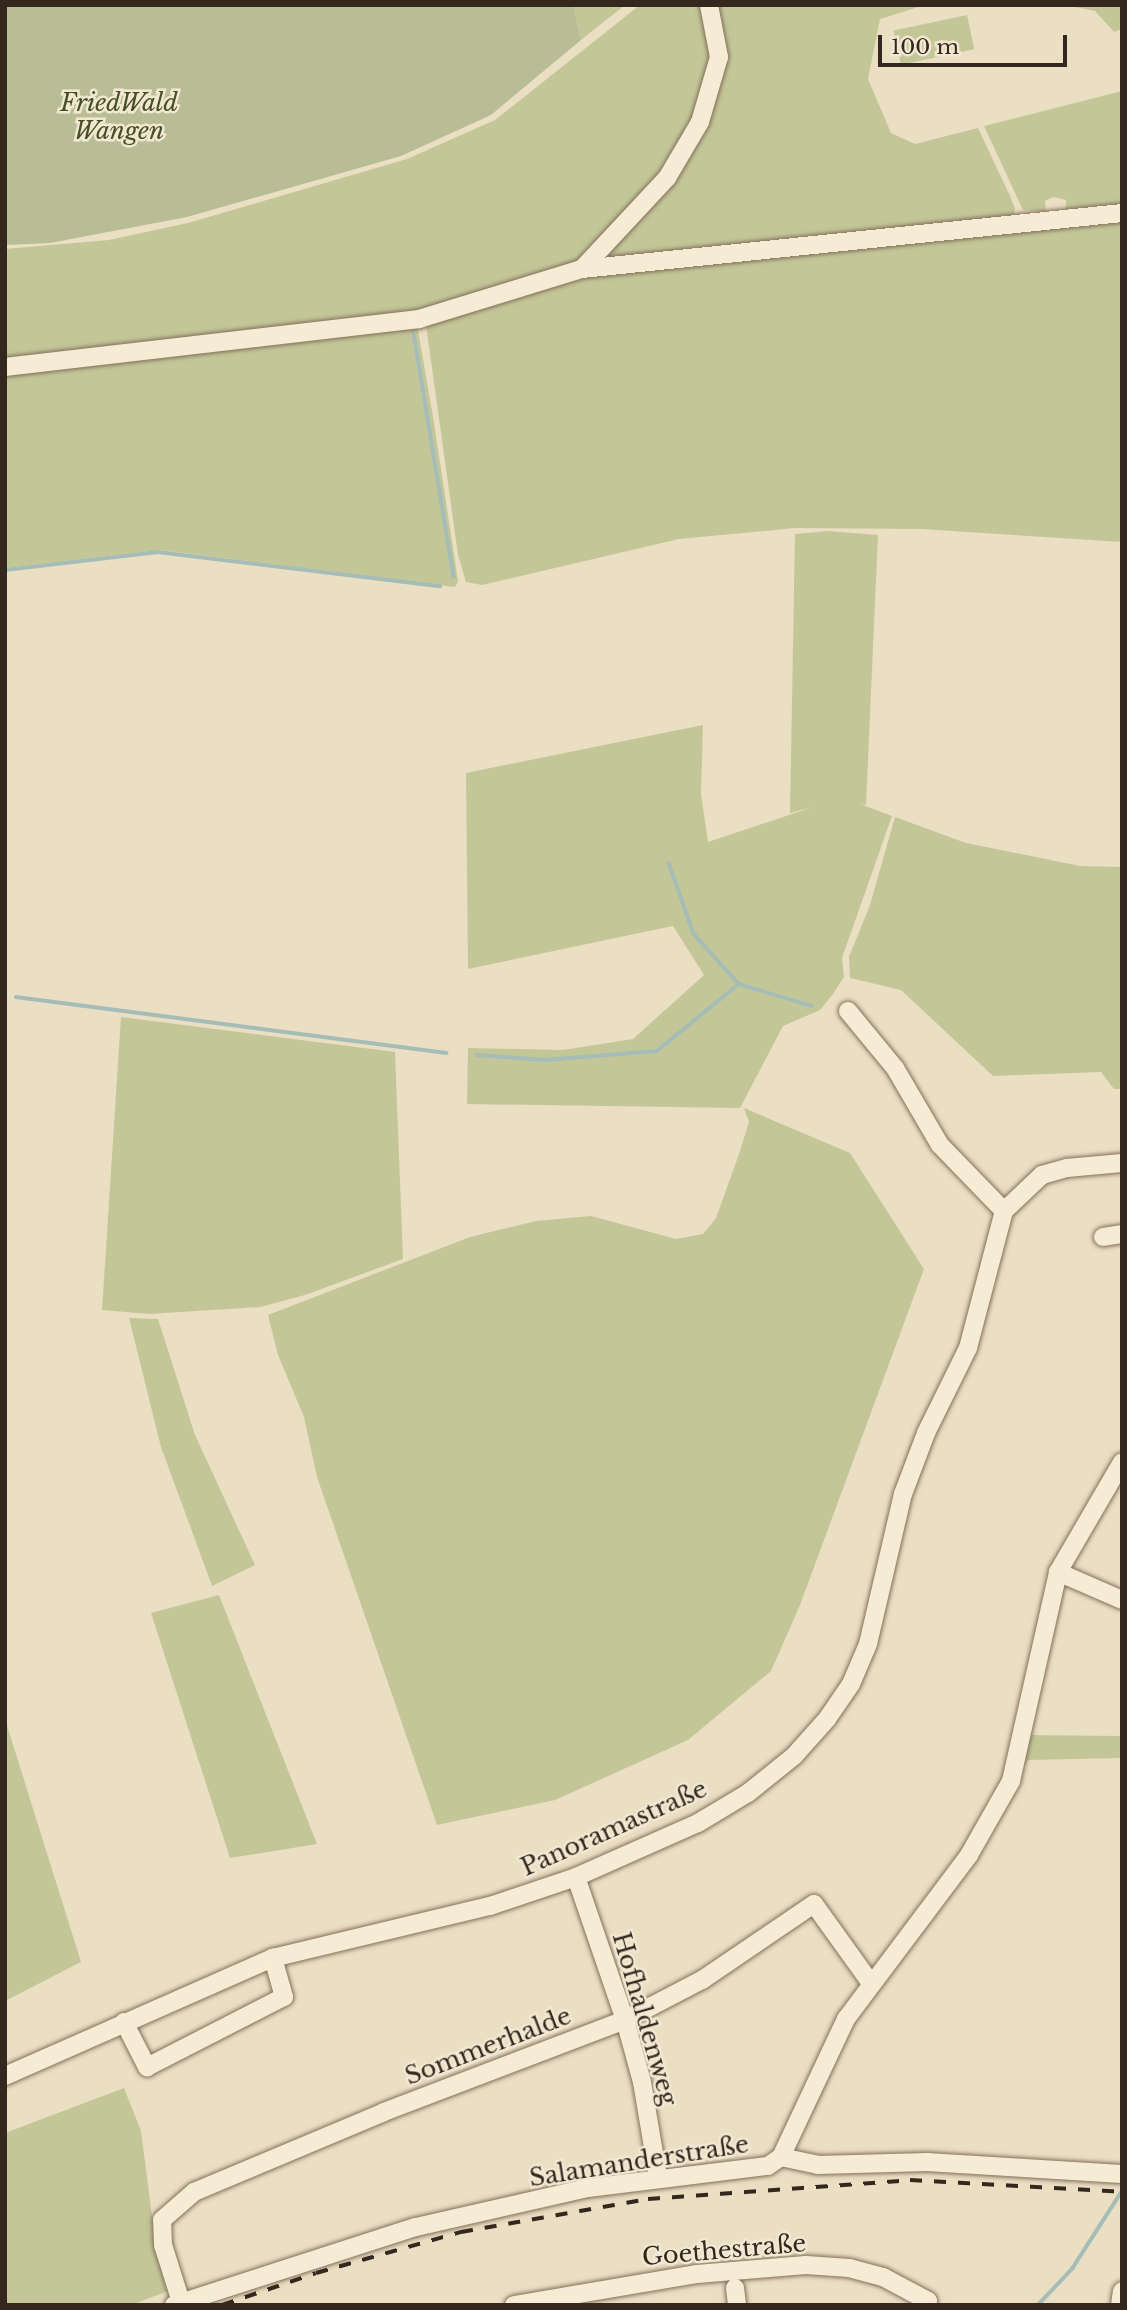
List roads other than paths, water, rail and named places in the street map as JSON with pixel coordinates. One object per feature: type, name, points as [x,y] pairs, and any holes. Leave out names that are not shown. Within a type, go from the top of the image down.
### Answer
[{"type":"street","points":[[582,269],[667,178],[700,122],[719,57],[709,5]]},
{"type":"street","points":[[5,367],[419,319],[582,269],[1122,213]]},
{"type":"street","points":[[848,1011],[895,1068],[940,1145],[1004,1211],[1042,1175],[1067,1168],[1122,1163]]},
{"type":"street","name":"Panoramastraße","points":[[5,2076],[273,1958],[490,1906],[576,1877],[698,1823],[748,1793],[794,1756],[827,1719],[851,1684],[880,1603],[903,1494],[926,1433],[968,1349],[1004,1211]]},
{"type":"street","points":[[1103,1237],[1122,1234]]},
{"type":"street","points":[[781,2157],[846,2019],[870,1982],[969,1855],[1011,1781],[1058,1572],[1122,1462]]},
{"type":"street","points":[[1058,1572],[1122,1600]]},
{"type":"street","name":"Hofhaldenweg","points":[[576,1877],[625,2020],[642,2082],[658,2177]]},
{"type":"street","name":"Sommerhalde","points":[[177,2303],[163,2245],[162,2220],[194,2192],[384,2112],[625,2020],[702,1980],[814,1905],[870,1982]]},
{"type":"street","points":[[124,2022],[147,2067],[284,1997],[273,1958]]},
{"type":"street","name":"Salamanderstraße","points":[[177,2303],[416,2227],[658,2177],[768,2166],[781,2157],[818,2165],[928,2162],[1115,2173]]},
{"type":"street","name":"Goethestraße","points":[[514,2305],[697,2274],[806,2265],[849,2267],[883,2277],[928,2301],[926,2305]]},
{"type":"street","points":[[1120,2305],[1122,2291]]},
{"type":"waterway","points":[[414,333],[454,577]]},
{"type":"waterway","points":[[5,570],[158,552],[440,586]]},
{"type":"waterway","points":[[669,863],[694,934],[739,984]]},
{"type":"waterway","points":[[477,1055],[545,1060],[657,1051],[739,984],[812,1006]]},
{"type":"waterway","points":[[16,997],[446,1053]]},
{"type":"waterway","points":[[1038,2305],[1072,2269],[1122,2191]]},
{"type":"railway","points":[[222,2305],[316,2273],[461,2232],[648,2199],[910,2180],[1122,2192]]},
{"type":"park label","name":"FriedWald Wangen","points":[[119,117]]}]
